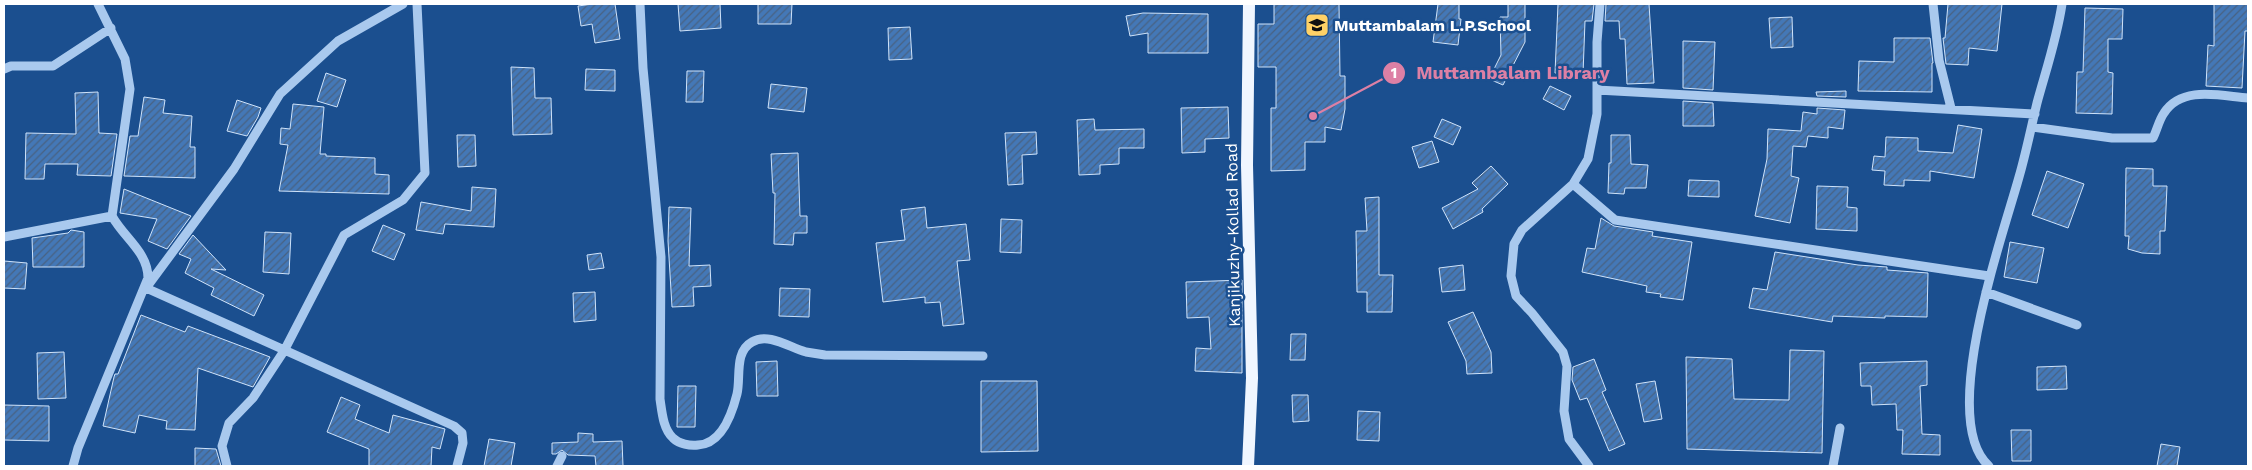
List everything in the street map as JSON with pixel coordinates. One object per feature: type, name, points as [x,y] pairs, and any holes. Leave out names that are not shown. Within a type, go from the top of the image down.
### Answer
[{"type":"main road","name":"Kanjikuzhy-Kollad Road","points":[[1248,466],[1252,378],[1248,165],[1249,4]]},
{"type":"street","points":[[98,4],[125,59],[130,89],[112,216],[145,259],[148,268],[146,288]]},
{"type":"street","points":[[73,466],[78,448],[146,288],[234,170],[280,94],[338,41],[403,4]]},
{"type":"street","points":[[227,466],[222,446],[228,423],[253,398],[284,351],[344,235],[403,200],[425,173],[416,4]]},
{"type":"street","points":[[640,4],[643,68],[662,257],[660,399],[663,422],[673,438],[689,446],[705,445],[718,436],[728,420],[737,394],[740,356],[750,343],[755,340],[763,338],[806,352],[825,355],[983,356]]},
{"type":"street","points":[[1588,465],[1569,439],[1564,411],[1567,366],[1563,352],[1516,296],[1511,276],[1514,244],[1522,230],[1573,184],[1588,159],[1597,114],[1597,42],[1600,4]]},
{"type":"street","points":[[1934,4],[1939,60],[1951,108]]},
{"type":"street","points":[[1989,466],[1975,445],[1970,425],[1972,369],[1989,276],[2019,178],[2058,32],[2062,4]]},
{"type":"street","points":[[4,69],[10,66],[53,66],[111,28]]},
{"type":"street","points":[[1597,90],[2035,114]]},
{"type":"street","points":[[2032,127],[2112,138],[2154,138],[2165,112],[2184,97],[2200,93],[2248,98]]},
{"type":"street","points":[[1573,184],[1615,220],[1989,276]]},
{"type":"street","points":[[4,237],[112,216]]},
{"type":"street","points":[[146,288],[454,426],[462,433],[463,443],[457,466]]},
{"type":"street","points":[[1986,292],[2077,325]]},
{"type":"street","points":[[1833,466],[1840,428]]},
{"type":"street","points":[[558,466],[562,456]]},
{"type":"building","points":[[615,4],[620,39],[595,43],[592,24],[581,26],[578,6]]},
{"type":"building","points":[[678,4],[720,4],[721,28],[680,31]]},
{"type":"building","points":[[758,4],[792,4],[791,24],[758,24]]},
{"type":"building","points":[[1274,4],[1339,4],[1340,76],[1345,76],[1345,109],[1341,130],[1325,127],[1325,142],[1305,142],[1305,170],[1271,171],[1271,108],[1276,108],[1276,67],[1258,67],[1258,24],[1274,24]]},
{"type":"building","points":[[1438,4],[1459,4],[1459,19],[1461,19],[1458,45],[1433,42]]},
{"type":"building","points":[[1508,4],[1525,4],[1525,42],[1503,85],[1489,79],[1501,55],[1500,17],[1508,17]]},
{"type":"building","points":[[1558,4],[1594,4],[1592,21],[1585,21],[1583,74],[1555,73]]},
{"type":"building","points":[[1606,4],[1649,4],[1654,83],[1627,84],[1625,39],[1620,39],[1619,21],[1605,21]]},
{"type":"building","points":[[1948,4],[2002,4],[1997,51],[1969,48],[1968,65],[1946,64],[1943,38],[1945,38]]},
{"type":"building","points":[[2214,4],[2248,4],[2248,31],[2245,31],[2242,88],[2206,86],[2208,45],[2214,46]]},
{"type":"building","points":[[2085,8],[2123,9],[2122,39],[2108,39],[2108,72],[2113,73],[2112,114],[2076,113],[2077,72],[2083,72]]},
{"type":"building","points":[[1143,13],[1208,14],[1208,53],[1148,53],[1148,33],[1130,36],[1126,16]]},
{"type":"building","points":[[1792,17],[1793,47],[1771,48],[1769,18]]},
{"type":"building","points":[[910,27],[912,59],[889,60],[888,28]]},
{"type":"building","points":[[1894,38],[1930,38],[1933,63],[1932,92],[1858,91],[1859,61],[1894,62]]},
{"type":"building","points":[[1683,41],[1715,42],[1713,90],[1683,88]]},
{"type":"building","points":[[511,67],[534,68],[535,98],[551,98],[552,134],[513,135]]},
{"type":"building","points":[[586,69],[615,70],[615,91],[585,90]]},
{"type":"building","points":[[687,71],[704,71],[703,102],[686,102]]},
{"type":"building","points":[[326,73],[346,80],[337,107],[317,101]]},
{"type":"building","points":[[771,84],[807,88],[804,112],[768,108]]},
{"type":"building","points":[[1550,86],[1571,96],[1564,110],[1543,99]]},
{"type":"building","points":[[1846,91],[1846,97],[1817,96],[1816,92]]},
{"type":"building","points":[[98,92],[99,133],[117,134],[111,176],[77,175],[78,164],[45,164],[44,179],[25,179],[26,133],[76,134],[75,93]]},
{"type":"building","points":[[144,97],[165,100],[163,113],[192,116],[190,147],[195,147],[195,178],[124,176],[130,136],[138,136]]},
{"type":"building","points":[[237,100],[261,108],[247,136],[227,131]]},
{"type":"building","points":[[1683,101],[1713,103],[1714,126],[1683,126]]},
{"type":"building","points":[[293,104],[324,107],[320,154],[326,154],[326,156],[375,158],[375,174],[389,175],[389,194],[279,191],[288,145],[280,144],[281,128],[290,129]]},
{"type":"building","points":[[1228,107],[1229,138],[1205,139],[1205,152],[1182,153],[1181,108]]},
{"type":"building","points":[[1817,108],[1845,110],[1843,129],[1828,127],[1828,138],[1808,136],[1806,147],[1793,146],[1791,176],[1799,178],[1790,223],[1755,216],[1767,159],[1768,129],[1801,131],[1803,112],[1817,114]]},
{"type":"building","points":[[1094,119],[1095,130],[1144,129],[1144,148],[1119,148],[1119,164],[1100,165],[1100,174],[1079,175],[1077,120]]},
{"type":"building","points":[[1442,119],[1461,127],[1453,145],[1434,137]]},
{"type":"building","points":[[1958,125],[1982,129],[1974,178],[1930,171],[1930,181],[1904,180],[1904,186],[1884,185],[1885,171],[1872,170],[1874,156],[1885,157],[1886,137],[1918,138],[1918,151],[1953,153]]},
{"type":"building","points":[[1036,132],[1037,154],[1022,155],[1023,184],[1008,185],[1005,133]]},
{"type":"building","points":[[457,135],[475,135],[476,166],[458,167]]},
{"type":"building","points":[[1611,135],[1630,135],[1631,164],[1648,165],[1646,188],[1625,188],[1624,194],[1608,193]]},
{"type":"building","points":[[1432,141],[1439,162],[1419,168],[1412,147]]},
{"type":"building","points":[[798,153],[800,216],[807,216],[807,233],[794,233],[793,245],[774,244],[775,193],[773,193],[771,154]]},
{"type":"building","points":[[1491,166],[1508,184],[1482,209],[1483,212],[1453,229],[1442,208],[1478,189],[1472,183]]},
{"type":"building","points":[[2126,168],[2153,169],[2153,186],[2167,186],[2165,231],[2160,231],[2160,254],[2142,253],[2128,249],[2129,236],[2125,236]]},
{"type":"building","points":[[2047,171],[2084,184],[2068,228],[2032,215]]},
{"type":"building","points":[[1689,180],[1719,181],[1719,197],[1688,196]]},
{"type":"building","points":[[1817,186],[1848,187],[1847,207],[1857,208],[1857,231],[1816,229]]},
{"type":"building","points":[[472,187],[496,189],[494,227],[445,224],[443,234],[416,230],[421,202],[471,211]]},
{"type":"building","points":[[124,189],[191,216],[167,249],[148,241],[157,219],[120,213]]},
{"type":"building","points":[[1379,197],[1379,275],[1393,275],[1392,312],[1367,312],[1367,292],[1357,292],[1356,231],[1367,231],[1365,198]]},
{"type":"building","points":[[669,207],[691,208],[689,266],[710,265],[711,286],[693,287],[694,306],[672,307],[668,241]]},
{"type":"building","points":[[925,207],[927,228],[966,224],[970,260],[957,261],[964,324],[943,326],[940,302],[925,303],[925,297],[883,302],[876,243],[905,240],[901,210]]},
{"type":"building","points":[[1601,218],[1614,226],[1653,232],[1652,236],[1692,242],[1683,300],[1660,297],[1661,294],[1646,292],[1647,286],[1582,272],[1587,248],[1595,249]]},
{"type":"building","points":[[1001,219],[1022,220],[1021,253],[1000,252]]},
{"type":"building","points":[[383,225],[405,234],[394,260],[372,251]]},
{"type":"building","points":[[71,230],[84,232],[84,267],[33,267],[32,238],[68,233]]},
{"type":"building","points":[[265,232],[291,233],[289,274],[263,272]]},
{"type":"building","points":[[193,235],[226,270],[211,269],[264,295],[254,316],[211,295],[214,288],[185,273],[191,259],[179,254]]},
{"type":"building","points":[[2010,242],[2044,248],[2037,283],[2004,277]]},
{"type":"building","points":[[1775,252],[1858,265],[1887,267],[1887,270],[1928,273],[1927,317],[1833,316],[1832,322],[1749,308],[1753,288],[1767,290]]},
{"type":"building","points":[[601,253],[604,268],[589,270],[587,255]]},
{"type":"building","points":[[4,261],[27,263],[25,289],[4,288]]},
{"type":"building","points":[[1463,265],[1465,290],[1442,292],[1439,268]]},
{"type":"building","points":[[1242,280],[1242,373],[1195,371],[1196,348],[1211,349],[1209,317],[1187,318],[1186,282]]},
{"type":"building","points":[[780,288],[810,289],[809,317],[779,316]]},
{"type":"building","points":[[595,292],[596,320],[574,322],[573,293]]},
{"type":"building","points":[[1473,312],[1491,352],[1492,373],[1467,374],[1466,361],[1448,322]]},
{"type":"building","points":[[141,315],[185,332],[188,326],[270,357],[253,387],[198,368],[195,430],[166,429],[167,421],[139,415],[135,433],[103,426],[115,374],[118,374]]},
{"type":"building","points":[[1291,334],[1306,334],[1305,360],[1290,360]]},
{"type":"building","points":[[1790,350],[1824,351],[1822,453],[1687,449],[1686,357],[1732,359],[1734,399],[1789,400]]},
{"type":"building","points":[[64,352],[66,398],[38,399],[37,353]]},
{"type":"building","points":[[1594,359],[1606,390],[1602,392],[1625,444],[1609,451],[1587,398],[1580,400],[1572,380],[1573,367]]},
{"type":"building","points":[[777,361],[778,396],[757,396],[756,362]]},
{"type":"building","points":[[1927,361],[1927,385],[1920,386],[1922,434],[1940,435],[1940,455],[1902,454],[1903,430],[1897,430],[1896,404],[1872,405],[1871,386],[1861,386],[1860,363]]},
{"type":"building","points":[[2066,366],[2067,389],[2037,390],[2037,367]]},
{"type":"building","points":[[981,381],[1037,381],[1038,451],[981,452]]},
{"type":"building","points":[[1655,381],[1662,419],[1644,422],[1636,384]]},
{"type":"building","points":[[678,386],[696,386],[695,427],[677,427]]},
{"type":"building","points":[[1292,395],[1308,395],[1309,421],[1293,422]]},
{"type":"building","points":[[341,397],[360,405],[355,419],[389,433],[393,415],[445,429],[440,449],[432,447],[431,466],[369,466],[369,449],[327,432]]},
{"type":"building","points":[[4,405],[49,406],[49,441],[4,440]]},
{"type":"building","points":[[1358,411],[1380,412],[1379,441],[1357,440]]},
{"type":"building","points":[[2011,430],[2031,430],[2031,461],[2012,461]]},
{"type":"building","points":[[578,433],[593,434],[593,442],[622,441],[623,466],[596,466],[595,456],[568,455],[562,450],[552,454],[552,443],[578,442]]},
{"type":"building","points":[[489,439],[515,443],[511,466],[484,466]]},
{"type":"building","points":[[2161,444],[2180,447],[2177,466],[2157,466]]},
{"type":"building","points":[[195,448],[216,449],[221,466],[195,466]]},
{"type":"place","name":"Muttambalam L.P.School","points":[[1317,25]]},
{"type":"place","name":"Muttambalam Library","points":[[1313,116]]}]
